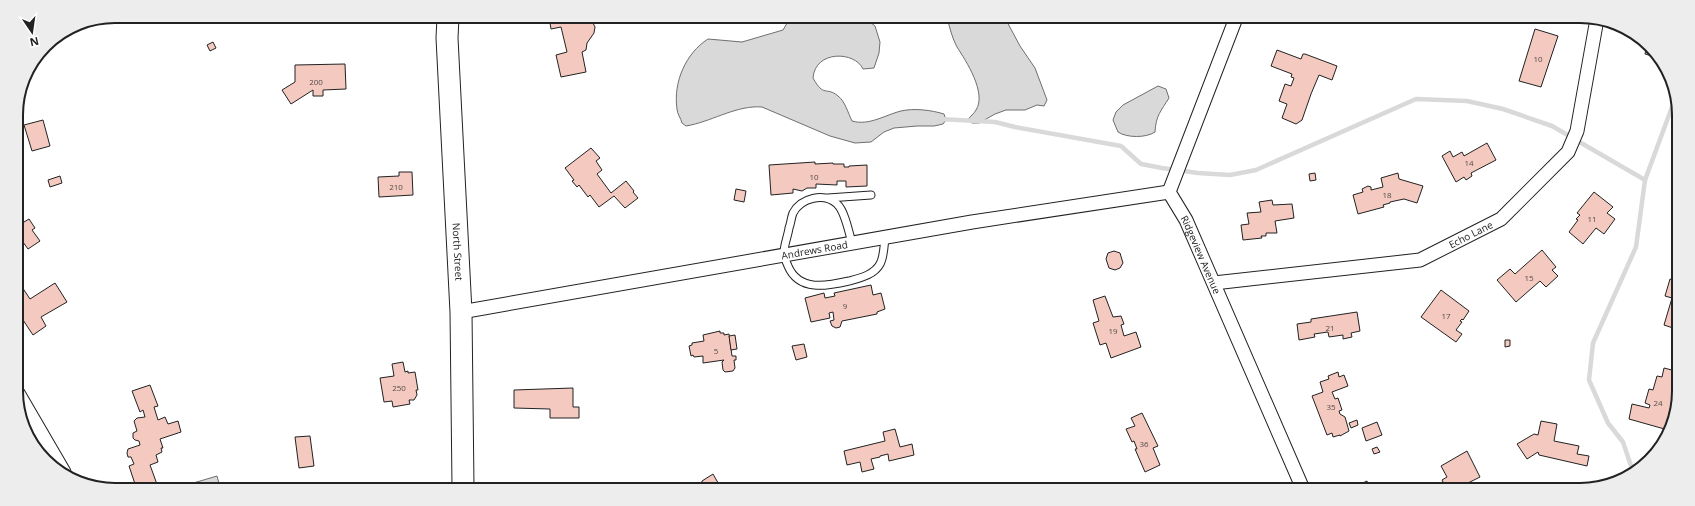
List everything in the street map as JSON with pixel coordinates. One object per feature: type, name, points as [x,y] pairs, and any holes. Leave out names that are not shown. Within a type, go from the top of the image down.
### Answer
[{"type":"main road","name":"North Street","points":[[448,23],[447,38],[461,312],[463,483]]},
{"type":"street","points":[[1169,192],[1234,23]]},
{"type":"street","name":"Echo Lane","points":[[1214,283],[1420,260],[1501,219],[1568,152],[1577,132],[1596,25]]},
{"type":"street","name":"Andrews Road","points":[[461,312],[972,222],[1169,192]]},
{"type":"street","name":"Ridgeview Avenue","points":[[1169,192],[1186,220],[1300,483]]},
{"type":"street","points":[[24,403],[60,464]]},
{"type":"lane","points":[[870,195],[828,198],[818,197],[807,201],[798,207],[792,214],[784,255],[791,273],[797,280],[816,286],[832,285],[866,276],[876,270],[883,257],[885,238]]},
{"type":"lane","points":[[828,198],[838,204],[844,216],[852,243]]},
{"type":"shaded area","points":[[787,23],[871,23],[875,26],[880,42],[879,53],[874,68],[863,69],[859,63],[844,57],[836,56],[828,58],[821,62],[815,69],[813,78],[820,88],[834,93],[840,98],[852,121],[871,121],[906,110],[928,111],[944,114],[946,120],[943,124],[934,126],[894,128],[884,132],[871,142],[855,143],[830,136],[762,107],[735,110],[700,123],[686,126],[682,123],[677,111],[676,99],[679,79],[687,60],[700,45],[708,39],[742,42],[783,30]]},
{"type":"shaded area","points":[[948,23],[1008,23],[1020,46],[1035,68],[1047,100],[1044,106],[1037,105],[1025,110],[1006,110],[979,123],[972,123],[968,120],[979,103],[979,95],[974,77],[955,44]]},
{"type":"shaded area","points":[[1158,86],[1166,89],[1169,98],[1158,117],[1155,132],[1147,135],[1136,136],[1118,132],[1113,120],[1116,112],[1123,105]]},
{"type":"shaded area","points":[[217,476],[219,483],[193,483]]},
{"type":"building","points":[[550,23],[593,23],[595,27],[594,33],[587,43],[586,50],[582,52],[586,72],[561,77],[556,55],[567,52],[561,27],[551,29]]},
{"type":"building","points":[[1535,29],[1558,36],[1541,87],[1519,81]]},
{"type":"building","points":[[213,42],[216,48],[210,51],[207,45]]},
{"type":"building","points":[[1277,50],[1301,59],[1303,54],[1305,54],[1337,66],[1332,80],[1319,75],[1302,120],[1296,124],[1282,118],[1287,104],[1279,101],[1285,84],[1291,86],[1294,78],[1291,77],[1292,74],[1271,66]]},
{"type":"building","points":[[345,64],[346,89],[323,90],[323,96],[313,96],[313,90],[291,104],[282,90],[295,82],[295,65]]},
{"type":"building","points":[[43,120],[50,146],[32,151],[24,125]]},
{"type":"building","points":[[1487,143],[1496,160],[1471,173],[1472,176],[1466,180],[1464,177],[1456,182],[1442,156],[1450,151],[1453,157],[1462,152],[1464,156]]},
{"type":"building","points":[[591,148],[600,158],[596,161],[602,170],[597,174],[611,193],[626,181],[638,198],[625,208],[614,196],[599,207],[590,195],[588,197],[579,185],[577,187],[572,181],[574,180],[565,168]]},
{"type":"building","points":[[815,162],[815,164],[844,164],[844,167],[867,165],[867,186],[846,187],[846,181],[837,181],[837,185],[816,184],[816,188],[807,188],[802,191],[793,189],[793,193],[771,195],[769,165]]},
{"type":"building","points":[[399,172],[412,172],[413,195],[379,197],[378,177],[399,176]]},
{"type":"building","points":[[1315,173],[1316,180],[1310,181],[1309,174]]},
{"type":"building","points":[[1398,173],[1399,179],[1423,186],[1417,203],[1404,199],[1390,202],[1383,205],[1384,207],[1358,214],[1353,195],[1363,192],[1362,189],[1368,186],[1371,187],[1371,190],[1383,187],[1381,178]]},
{"type":"building","points":[[60,176],[62,183],[50,187],[48,180]]},
{"type":"building","points":[[736,189],[746,191],[744,202],[734,200]]},
{"type":"building","points":[[1594,192],[1613,207],[1607,213],[1615,219],[1604,234],[1596,228],[1583,244],[1569,232],[1578,220],[1576,219],[1580,215],[1577,213]]},
{"type":"building","points":[[1272,200],[1273,205],[1292,204],[1294,218],[1275,221],[1277,233],[1266,233],[1266,236],[1261,236],[1262,238],[1243,240],[1241,225],[1249,224],[1247,213],[1261,212],[1259,202]]},
{"type":"building","points":[[29,219],[35,228],[32,230],[40,241],[28,249],[23,242],[23,220],[24,222]]},
{"type":"building","points":[[1542,250],[1556,267],[1552,270],[1558,276],[1546,287],[1540,281],[1516,302],[1497,280],[1510,269],[1515,274]]},
{"type":"building","points":[[1114,251],[1120,253],[1123,263],[1120,268],[1115,270],[1109,268],[1106,259],[1108,253]]},
{"type":"building","points":[[1670,279],[1672,280],[1672,298],[1665,296]]},
{"type":"building","points":[[55,283],[67,302],[41,317],[46,326],[33,335],[23,320],[23,288],[30,299]]},
{"type":"building","points":[[871,285],[873,295],[881,293],[885,309],[877,312],[877,314],[842,321],[840,327],[836,328],[832,326],[830,321],[834,320],[833,312],[829,313],[830,318],[811,322],[805,298],[824,293],[825,298],[835,296],[834,293]]},
{"type":"building","points":[[1441,290],[1469,311],[1463,320],[1462,319],[1460,321],[1462,322],[1456,330],[1462,334],[1456,342],[1421,317]]},
{"type":"building","points":[[1105,296],[1113,317],[1121,316],[1124,324],[1121,325],[1124,336],[1136,332],[1141,347],[1111,358],[1106,343],[1100,345],[1093,323],[1099,321],[1093,300]]},
{"type":"building","points":[[1672,298],[1672,328],[1664,325]]},
{"type":"building","points":[[1357,312],[1360,331],[1351,333],[1352,337],[1343,339],[1343,335],[1329,337],[1328,332],[1314,334],[1315,337],[1299,340],[1297,324],[1311,322],[1311,319]]},
{"type":"building","points":[[720,331],[720,333],[724,333],[724,335],[729,334],[732,356],[736,356],[736,360],[734,360],[735,368],[733,371],[725,372],[723,370],[722,362],[724,360],[703,363],[703,356],[691,356],[689,346],[692,345],[692,343],[704,341],[703,335]]},
{"type":"building","points":[[735,335],[737,349],[731,350],[729,336]]},
{"type":"building","points":[[1505,340],[1510,340],[1510,346],[1505,347]]},
{"type":"building","points":[[804,344],[807,357],[796,360],[792,346]]},
{"type":"building","points":[[403,362],[405,372],[415,372],[418,390],[416,390],[417,395],[414,400],[409,400],[410,404],[393,407],[392,401],[384,402],[380,378],[394,376],[392,364]]},
{"type":"building","points":[[1664,368],[1672,370],[1671,403],[1664,429],[1629,419],[1632,404],[1649,408],[1650,405],[1645,403],[1649,389],[1653,390],[1657,376],[1662,377]]},
{"type":"building","points":[[1338,372],[1339,377],[1344,375],[1348,386],[1332,392],[1335,399],[1338,398],[1342,410],[1339,411],[1340,414],[1345,417],[1349,431],[1340,436],[1333,437],[1332,433],[1327,435],[1312,396],[1323,392],[1320,382],[1329,379],[1328,376]]},
{"type":"building","points":[[150,385],[158,406],[154,407],[158,420],[165,417],[168,424],[178,421],[181,432],[160,439],[163,448],[161,448],[162,452],[156,455],[158,462],[150,465],[157,483],[135,483],[129,466],[134,464],[131,457],[128,457],[128,449],[140,445],[139,441],[133,438],[133,433],[137,431],[134,421],[137,418],[145,417],[143,410],[140,412],[132,391]]},
{"type":"building","points":[[573,388],[573,407],[579,407],[579,418],[550,418],[550,409],[514,408],[514,390]]},
{"type":"building","points":[[1142,413],[1158,446],[1153,448],[1160,465],[1145,472],[1135,449],[1137,449],[1134,441],[1132,442],[1126,429],[1135,426],[1131,418]]},
{"type":"building","points":[[1357,420],[1358,425],[1351,428],[1349,423]]},
{"type":"building","points":[[1541,421],[1557,424],[1554,441],[1579,446],[1577,454],[1589,456],[1587,466],[1539,455],[1538,452],[1527,459],[1517,444],[1534,434],[1538,435]]},
{"type":"building","points":[[1377,422],[1382,435],[1366,441],[1362,428]]},
{"type":"building","points":[[895,429],[900,447],[912,444],[914,455],[889,461],[888,454],[880,456],[871,459],[874,469],[862,472],[860,462],[847,465],[844,451],[885,441],[883,432]]},
{"type":"building","points":[[310,436],[314,466],[299,468],[295,437]]},
{"type":"building","points":[[1377,447],[1380,452],[1374,454],[1372,449]]},
{"type":"building","points":[[1467,451],[1480,477],[1468,483],[1441,483],[1443,482],[1442,480],[1447,477],[1441,466]]},
{"type":"building","points":[[713,474],[718,483],[700,483]]},
{"type":"waterway","points":[[940,119],[995,122],[1121,146],[1141,164],[1198,173],[1230,175],[1256,170],[1416,99],[1467,101],[1503,109],[1552,126],[1645,180]]},
{"type":"waterway","points":[[1631,467],[1623,442],[1608,423],[1589,380],[1593,343],[1636,247],[1645,180],[1671,108]]}]
